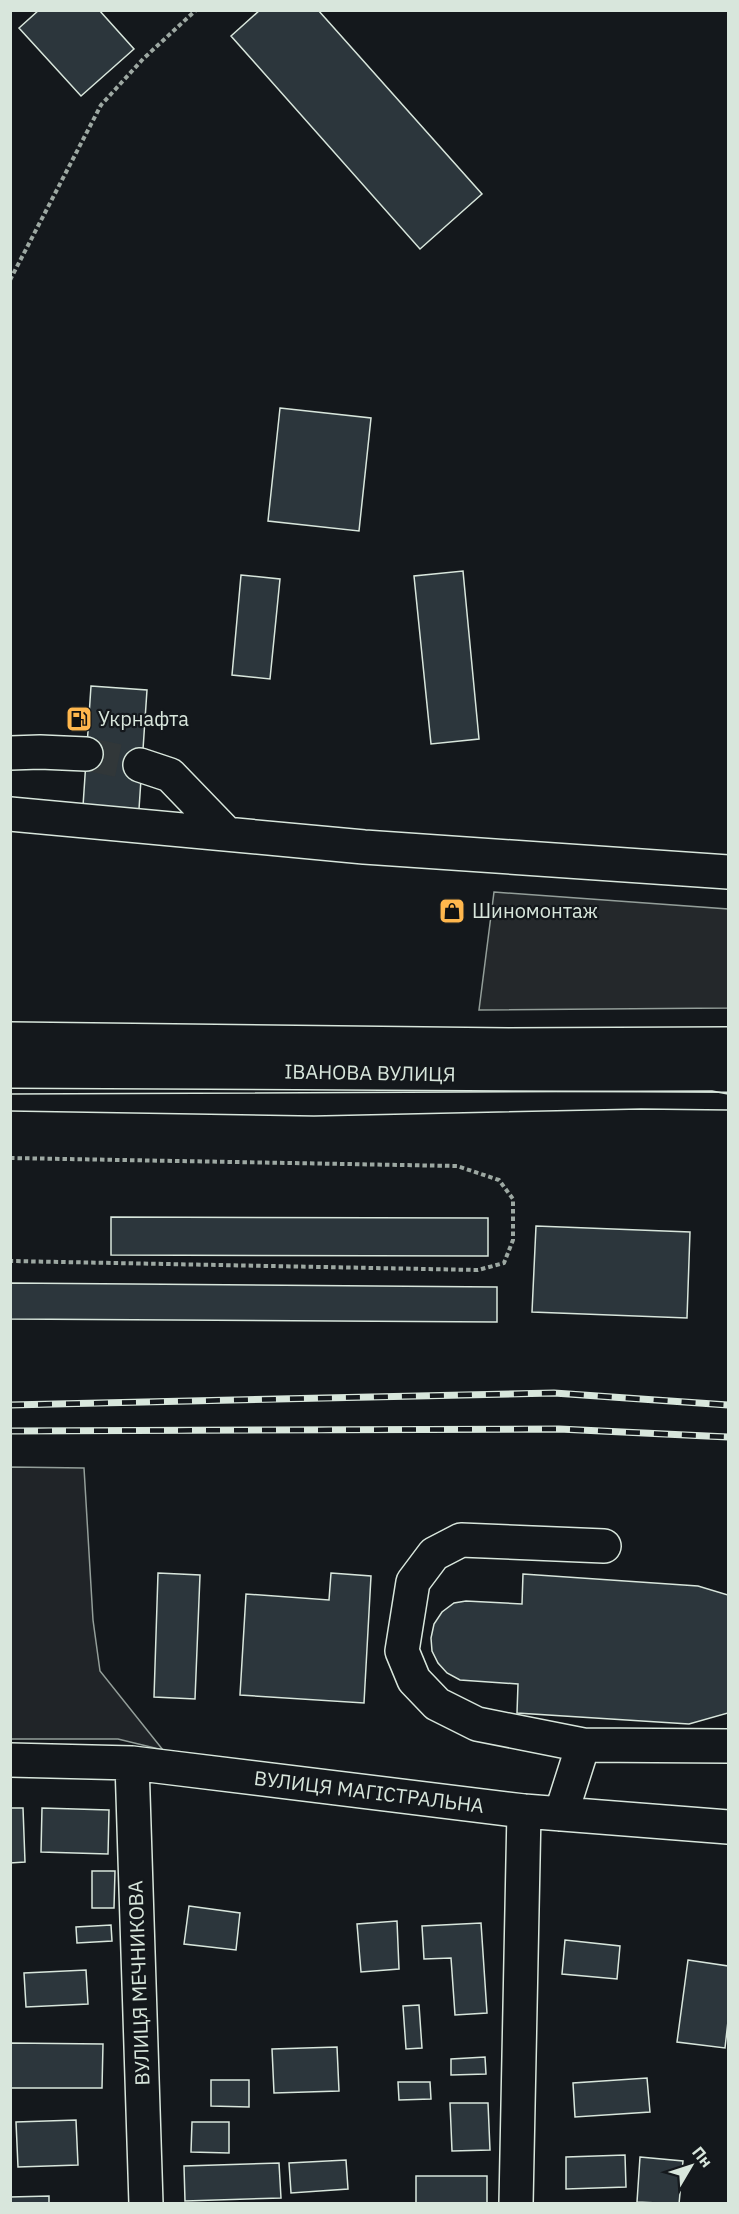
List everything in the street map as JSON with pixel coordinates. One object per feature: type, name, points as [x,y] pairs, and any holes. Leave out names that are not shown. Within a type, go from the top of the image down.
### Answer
[{"type":"street","points":[[10,753],[86,754]]},
{"type":"street","points":[[140,765],[170,775],[226,833]]},
{"type":"street","points":[[10,814],[364,847],[729,872]]},
{"type":"street","name":"ІВАНОВА ВУЛИЦЯ","points":[[10,1039],[508,1045],[729,1044]]},
{"type":"street","name":"ІВАНОВА ВУЛИЦЯ","points":[[10,1071],[729,1075]]},
{"type":"street","points":[[604,1546],[461,1540],[434,1554],[413,1582],[402,1651],[414,1680],[436,1704],[477,1724],[584,1745],[729,1746]]},
{"type":"street","points":[[561,1814],[584,1745]]},
{"type":"street","name":"ВУЛИЦЯ МАГІСТРАЛЬНА","points":[[10,1760],[132,1763],[524,1811],[729,1827]]},
{"type":"street","name":"ВУЛИЦЯ МЕЧНИКОВА","points":[[132,1763],[146,2204]]},
{"type":"street","points":[[516,2204],[524,1811]]},
{"type":"path","points":[[10,280],[101,105],[143,59],[196,10]]},
{"type":"path","points":[[10,1158],[458,1166],[499,1180],[513,1198],[513,1240],[504,1263],[478,1270],[10,1261]]},
{"type":"shaded area","points":[[494,892],[728,909],[728,1008],[479,1010]]},
{"type":"shaded area","points":[[11,1467],[84,1468],[93,1620],[100,1671],[163,1750],[118,1739],[11,1739]]},
{"type":"building","points":[[39,10],[99,10],[134,49],[81,96],[19,28]]},
{"type":"building","points":[[260,10],[318,10],[482,194],[420,249],[231,36]]},
{"type":"building","points":[[280,408],[371,418],[359,531],[268,521]]},
{"type":"building","points":[[463,571],[479,739],[431,744],[414,576]]},
{"type":"building","points":[[241,575],[280,579],[270,679],[232,675]]},
{"type":"building","points":[[91,686],[147,690],[139,809],[83,806]]},
{"type":"building","points":[[111,1217],[488,1218],[488,1256],[111,1255]]},
{"type":"building","points":[[536,1226],[690,1232],[687,1318],[532,1312]]},
{"type":"building","points":[[10,1283],[497,1287],[497,1322],[10,1319]]},
{"type":"building","points":[[158,1573],[200,1575],[195,1699],[154,1697]]},
{"type":"building","points":[[331,1573],[371,1576],[364,1703],[240,1695],[246,1594],[329,1600]]},
{"type":"building","points":[[523,1574],[698,1586],[728,1595],[728,1713],[689,1724],[517,1713],[518,1684],[460,1680],[447,1673],[438,1663],[432,1651],[431,1638],[434,1624],[442,1612],[454,1603],[466,1601],[522,1604]]},
{"type":"building","points":[[10,1808],[23,1808],[25,1862],[10,1863]]},
{"type":"building","points":[[42,1808],[109,1810],[108,1854],[41,1852]]},
{"type":"building","points":[[92,1871],[115,1871],[114,1908],[92,1908]]},
{"type":"building","points":[[189,1906],[240,1913],[236,1950],[184,1944]]},
{"type":"building","points":[[397,1921],[399,1969],[361,1972],[357,1924]]},
{"type":"building","points":[[481,1923],[487,2013],[455,2015],[451,1958],[424,1959],[422,1926]]},
{"type":"building","points":[[111,1925],[112,1941],[77,1943],[76,1927]]},
{"type":"building","points":[[565,1940],[620,1946],[617,1979],[562,1974]]},
{"type":"building","points":[[688,1960],[728,1966],[728,2021],[725,2048],[677,2042]]},
{"type":"building","points":[[86,1970],[88,2004],[26,2007],[24,1973]]},
{"type":"building","points":[[419,2005],[422,2048],[406,2049],[403,2006]]},
{"type":"building","points":[[10,2043],[103,2044],[102,2088],[10,2088]]},
{"type":"building","points":[[337,2047],[339,2091],[274,2093],[272,2049]]},
{"type":"building","points":[[485,2057],[486,2074],[451,2075],[451,2059]]},
{"type":"building","points":[[647,2078],[650,2112],[575,2117],[573,2083]]},
{"type":"building","points":[[211,2080],[249,2080],[249,2107],[211,2106]]},
{"type":"building","points":[[398,2082],[430,2082],[431,2099],[399,2100]]},
{"type":"building","points":[[450,2103],[488,2103],[490,2150],[452,2151]]},
{"type":"building","points":[[76,2120],[78,2165],[18,2167],[16,2122]]},
{"type":"building","points":[[192,2122],[229,2122],[229,2153],[191,2152]]},
{"type":"building","points":[[625,2155],[626,2187],[566,2189],[566,2157]]},
{"type":"building","points":[[640,2157],[683,2161],[679,2204],[637,2202]]},
{"type":"building","points":[[346,2160],[348,2189],[291,2193],[289,2163]]},
{"type":"building","points":[[279,2163],[281,2198],[185,2201],[184,2166]]},
{"type":"building","points":[[416,2176],[487,2176],[487,2204],[416,2204]]},
{"type":"building","points":[[49,2196],[49,2204],[10,2204],[10,2197]]},
{"type":"tunnel","points":[[86,754],[140,765]]},
{"type":"tram line","points":[[10,1094],[712,1091],[728,1094]]},
{"type":"tram line","points":[[10,1111],[314,1116],[641,1109],[728,1110]]},
{"type":"railway","points":[[10,1405],[554,1393],[728,1405]]},
{"type":"railway","points":[[10,1431],[559,1429],[728,1437]]},
{"type":"place","name":"Укрнафта","points":[[79,719]]},
{"type":"place","name":"Шиномонтаж","points":[[452,911]]}]
